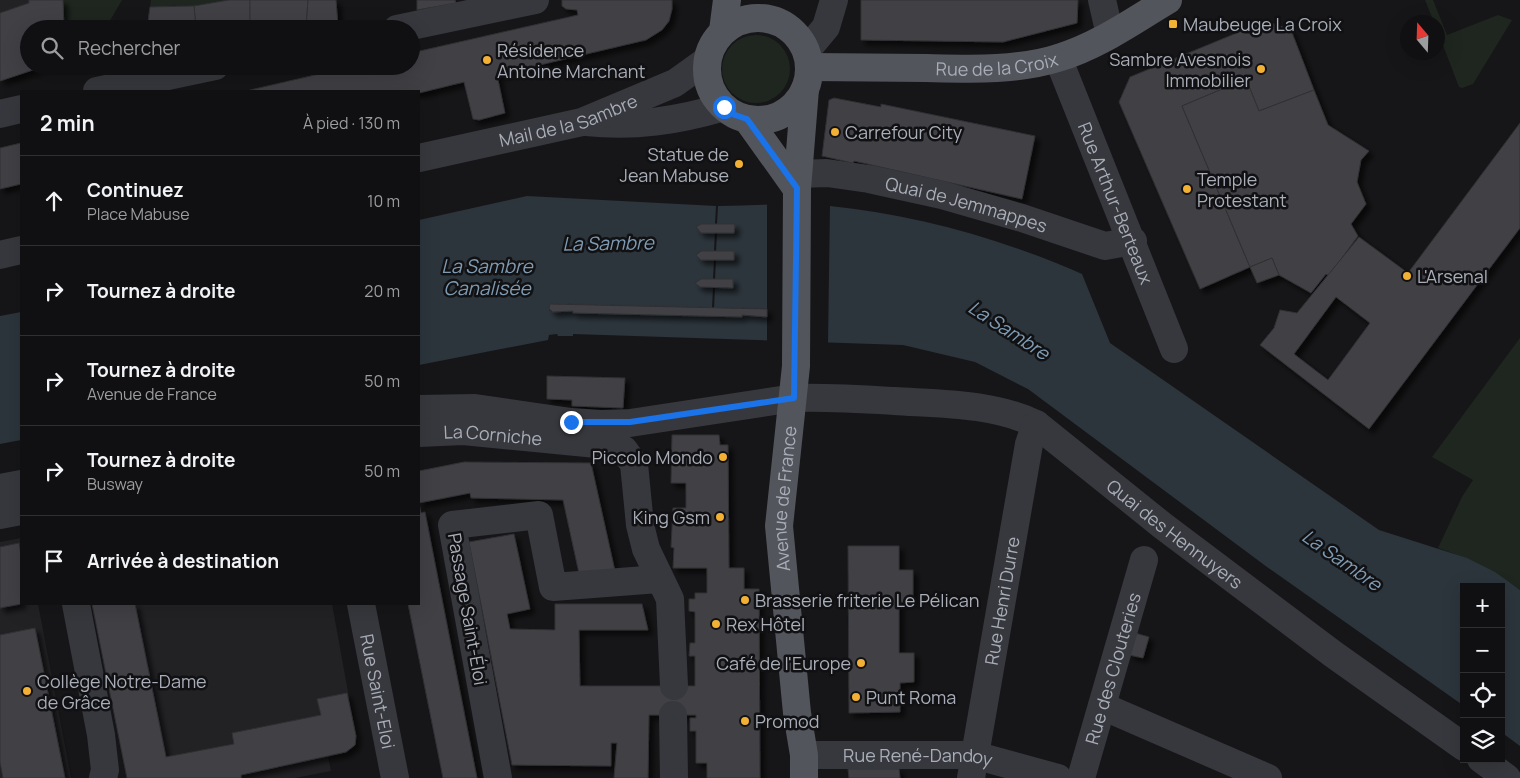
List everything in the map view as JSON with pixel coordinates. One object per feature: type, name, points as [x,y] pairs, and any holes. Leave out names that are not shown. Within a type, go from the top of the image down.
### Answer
[{"type":"main road","points":[[723,32],[727,0]]},
{"type":"main road","points":[[735,113],[765,120],[782,114],[796,104],[806,69],[800,40],[782,24],[769,0]]},
{"type":"main road","name":"Rue de la Croix","points":[[806,69],[971,69],[1020,66],[1058,58],[1110,35],[1168,0]]},
{"type":"main road","points":[[782,24],[767,19],[751,19],[736,23],[723,32],[713,44],[707,60],[707,78],[713,94],[735,113],[797,186]]},
{"type":"main road","name":"Avenue de France","points":[[804,767],[795,695],[779,526],[794,398],[797,186],[806,69]]},
{"type":"street","points":[[420,24],[534,0]]},
{"type":"street","points":[[806,69],[826,27],[834,0]]},
{"type":"street","points":[[1102,0],[1110,35]]},
{"type":"street","name":"Rue Arthur-Berteaux","points":[[1058,58],[1174,349]]},
{"type":"street","name":"Mail de la Sambre","points":[[420,158],[582,122],[675,82],[707,60]]},
{"type":"street","points":[[102,90],[173,75]]},
{"type":"street","points":[[0,114],[20,109]]},
{"type":"street","points":[[582,122],[622,125],[735,113]]},
{"type":"street","name":"Quai de Jemmappes","points":[[797,186],[827,173],[860,178],[942,195],[1022,218],[1105,246],[1132,241]]},
{"type":"street","points":[[0,255],[20,250]]},
{"type":"street","name":"Quai des Hennuyers","points":[[420,409],[475,408],[571,422],[601,424],[630,422],[794,398],[949,404],[1019,416],[1036,424],[1163,526],[1333,654],[1460,744]]},
{"type":"street","name":"Rue Henri Durre","points":[[972,767],[1027,454],[1036,424]]},
{"type":"street","name":"La Corniche","points":[[420,434],[463,431],[597,444],[624,450],[634,464],[640,525],[646,549],[659,580]]},
{"type":"street","points":[[0,488],[20,484]]},
{"type":"street","points":[[0,515],[20,511]]},
{"type":"street","name":"Passage Saint-Éloi","points":[[498,778],[452,525],[539,515],[553,586],[659,580]]},
{"type":"street","name":"Rue des Clouteries","points":[[1081,778],[1144,560]]},
{"type":"street","points":[[659,580],[670,599],[674,686]]},
{"type":"street","points":[[76,605],[101,735],[105,770],[103,778]]},
{"type":"street","name":"Rue Saint-Eloi","points":[[361,605],[395,778]]},
{"type":"street","points":[[1102,706],[1268,778]]},
{"type":"street","points":[[673,715],[674,778]]},
{"type":"street","points":[[1486,763],[1507,778]]},
{"type":"street","name":"Rue René-Dandoy","points":[[804,767],[972,767],[1058,778]]},
{"type":"shaded area","points":[[0,0],[29,0],[29,3],[0,13]]},
{"type":"shaded area","points":[[63,0],[122,0],[110,20],[64,20]]},
{"type":"shaded area","points":[[151,0],[229,0],[190,7],[150,7]]},
{"type":"shaded area","points":[[1425,0],[1433,0],[1439,15],[1431,15]]},
{"type":"shaded area","points":[[1498,15],[1512,20],[1473,84],[1462,88],[1459,87],[1445,50],[1445,30],[1447,35]]},
{"type":"shaded area","points":[[749,35],[763,35],[775,40],[785,50],[790,62],[790,76],[785,88],[775,98],[763,103],[749,103],[737,98],[727,88],[722,76],[722,62],[727,50],[737,40]]},
{"type":"shaded area","points":[[1520,338],[1520,590],[1481,566],[1438,548],[1462,497],[1473,480],[1432,457]]},
{"type":"shaded area","name":"Collège Notre-Dame de Grâce","points":[[20,538],[20,605],[38,605],[71,778],[0,778],[0,542]]},
{"type":"shaded area","points":[[92,605],[332,605],[356,736],[355,745],[346,752],[328,757],[331,771],[295,778],[127,778]]},
{"type":"water","points":[[527,196],[716,206],[715,224],[701,224],[696,227],[701,233],[715,232],[714,251],[701,251],[696,255],[701,260],[714,260],[713,279],[701,279],[695,283],[700,287],[713,288],[712,308],[550,304],[549,310],[553,312],[767,317],[767,309],[714,308],[715,288],[733,288],[733,279],[715,279],[716,260],[734,260],[734,251],[716,251],[717,233],[734,232],[734,224],[717,224],[718,206],[816,205],[862,210],[894,215],[959,230],[1022,250],[1082,274],[1110,343],[1379,530],[1467,558],[1495,572],[1520,590],[1520,746],[1505,735],[1505,583],[1460,583],[1460,703],[1267,567],[1028,389],[975,362],[903,345],[573,334],[573,336],[558,336],[557,334],[549,335],[548,340],[420,365],[420,220]]},
{"type":"water","points":[[20,312],[20,440],[0,444],[0,316]]},
{"type":"pier","points":[[767,203],[830,204],[828,343],[767,342]]},
{"type":"building","points":[[29,0],[63,0],[64,20],[20,20],[20,74],[0,81],[0,13],[29,3]]},
{"type":"building","points":[[229,0],[250,0],[250,20],[195,20],[194,6]]},
{"type":"building","points":[[250,0],[308,0],[307,20],[250,20]]},
{"type":"building","points":[[308,0],[336,0],[338,20],[307,20]]},
{"type":"building","points":[[417,0],[455,0],[456,3],[417,10]]},
{"type":"building","name":"Résidence Antoine Marchant","points":[[562,0],[672,0],[669,21],[662,30],[646,40],[497,75],[505,113],[479,120],[473,119],[464,82],[420,93],[420,90],[250,90],[315,75],[420,75],[420,51],[578,15],[577,10],[566,9],[562,6]]},
{"type":"building","points":[[861,0],[1078,0],[1077,23],[1003,42],[861,40]]},
{"type":"building","points":[[194,6],[195,20],[148,20],[150,7]]},
{"type":"building","name":"Temple Protestant","points":[[1266,21],[1291,30],[1314,90],[1259,111],[1246,79],[1182,106],[1250,267],[1200,289],[1119,102],[1130,77]]},
{"type":"building","points":[[1246,79],[1259,111],[1314,90],[1328,125],[1369,151],[1361,160],[1357,182],[1366,204],[1351,224],[1358,236],[1329,276],[1326,274],[1311,293],[1279,275],[1272,258],[1250,267],[1182,106]]},
{"type":"building","points":[[834,98],[881,107],[881,104],[1035,136],[1022,199],[854,161],[853,163],[822,156],[829,100]]},
{"type":"building","name":"L'Arsenal","points":[[1520,123],[1520,228],[1369,429],[1260,345],[1274,328],[1280,310],[1297,313],[1359,237],[1408,273]],"holes":[[[1336,297],[1370,323],[1328,380],[1294,354]]]},
{"type":"building","points":[[20,143],[20,184],[0,189],[0,148]]},
{"type":"building","points":[[701,224],[735,224],[734,233],[701,233],[696,227]]},
{"type":"building","points":[[701,251],[734,251],[734,260],[701,260],[696,255]]},
{"type":"building","points":[[1272,258],[1279,275],[1257,283],[1250,267]]},
{"type":"building","points":[[701,279],[733,279],[733,288],[700,287],[695,283]]},
{"type":"building","points":[[550,304],[767,309],[767,317],[553,312],[549,309]]},
{"type":"building","points":[[547,376],[625,378],[623,408],[572,406],[572,400],[547,399]]},
{"type":"building","points":[[672,435],[719,435],[720,445],[728,445],[729,568],[744,568],[744,589],[759,589],[760,778],[707,778],[707,763],[696,763],[696,731],[690,731],[690,718],[696,718],[696,715],[649,715],[648,778],[614,778],[617,743],[611,743],[611,766],[512,765],[469,542],[514,534],[530,609],[507,614],[510,629],[555,630],[555,604],[642,604],[648,630],[579,630],[580,686],[695,686],[695,656],[689,656],[690,643],[695,643],[695,612],[689,611],[689,599],[695,599],[695,593],[707,593],[707,568],[673,568],[674,548],[671,547],[673,508],[686,508],[686,483],[671,483]]},
{"type":"building","points":[[464,462],[591,463],[615,571],[580,578],[563,500],[471,498],[470,493],[420,503],[420,471]]},
{"type":"building","points":[[420,508],[421,513],[425,512],[477,778],[443,778],[408,605],[420,605]]},
{"type":"building","points":[[19,543],[20,604],[0,608],[0,547]]},
{"type":"building","points":[[848,546],[899,546],[899,570],[913,570],[913,602],[899,602],[899,653],[914,653],[914,682],[900,683],[900,712],[849,713]]},
{"type":"building","points":[[92,605],[135,605],[166,757],[234,744],[232,733],[321,715],[317,699],[347,693],[356,736],[355,745],[346,752],[241,775],[241,778],[127,778]]},
{"type":"building","name":"Collège Notre-Dame de Grâce","points":[[35,628],[65,778],[3,778],[0,762],[0,635]]},
{"type":"building","points":[[1135,633],[1149,637],[1143,658],[1129,655]]},
{"type":"building","points":[[848,769],[899,769],[900,778],[849,778]]},
{"type":"place","name":"Maubeuge La Croix","points":[[1173,24]]},
{"type":"place","name":"Résidence Antoine Marchant","points":[[487,60]]},
{"type":"place","name":"Sambre Avesnois Immobilier","points":[[1261,69]]},
{"type":"place","name":"Carrefour City","points":[[835,132]]},
{"type":"place","name":"Statue de Jean Mabuse","points":[[739,164]]},
{"type":"place","name":"Temple Protestant","points":[[1187,189]]},
{"type":"place","name":"L'Arsenal","points":[[1407,276]]},
{"type":"place","name":"Piccolo Mondo","points":[[723,457]]},
{"type":"place","name":"King Gsm","points":[[720,517]]},
{"type":"place","name":"Brasserie friterie Le Pélican","points":[[745,600]]},
{"type":"place","name":"Rex Hôtel","points":[[716,624]]},
{"type":"place","name":"Café de l'Europe","points":[[861,663]]},
{"type":"place","name":"Collège Notre-Dame de Grâce","points":[[27,691]]},
{"type":"place","name":"Punt Roma","points":[[856,697]]},
{"type":"place","name":"Promod","points":[[745,721]]},
{"type":"route","points":[[571,422],[601,424],[630,422],[794,398],[796,366],[797,188],[747,119],[735,115],[724,107]]},
{"type":"water label","name":"La Sambre","points":[[608,243]]},
{"type":"water label","name":"La Sambre Canalisée","points":[[487,277]]},
{"type":"water label","name":"La Sambre","points":[[1009,330]]},
{"type":"water label","name":"La Sambre","points":[[1342,560]]}]
